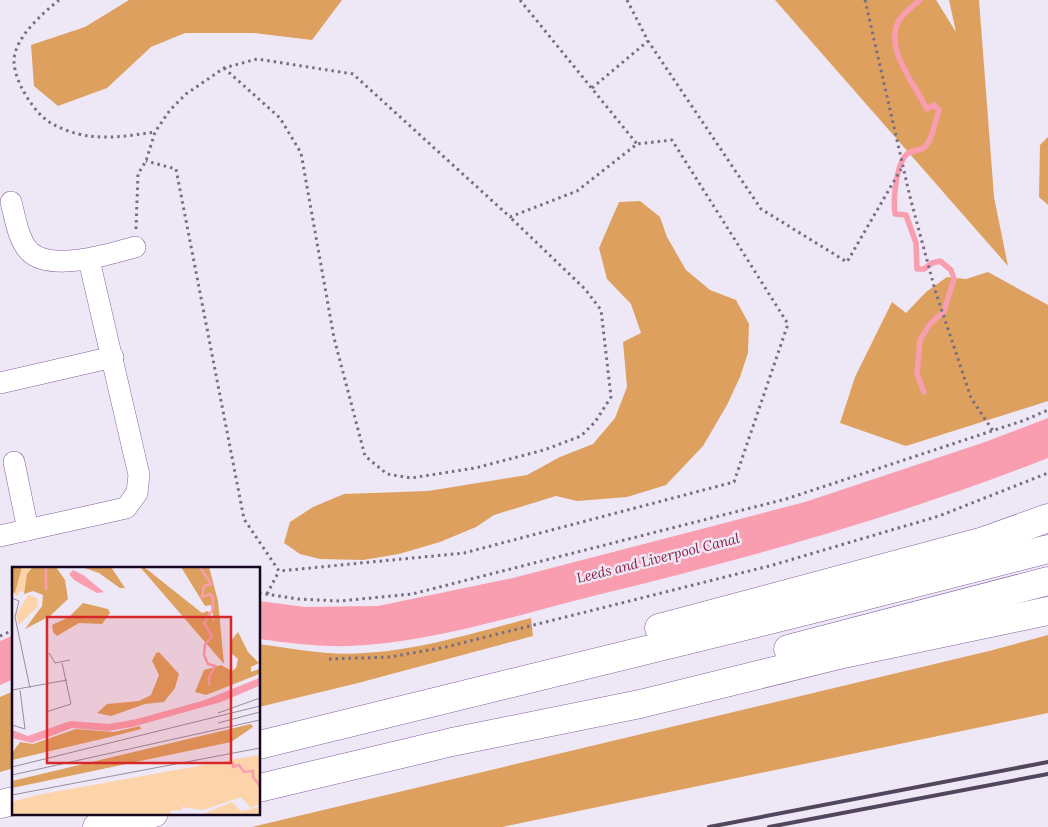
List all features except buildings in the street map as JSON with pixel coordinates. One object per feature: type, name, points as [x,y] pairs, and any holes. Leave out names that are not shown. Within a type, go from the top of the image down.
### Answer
[{"type":"highway","points":[[316,731],[417,692],[984,541],[1048,518]]},
{"type":"highway","points":[[260,744],[800,613],[1048,549]]},
{"type":"highway","points":[[452,742],[825,639],[1048,581]]},
{"type":"highway","points":[[260,788],[452,742],[640,704],[843,654],[1048,611]]},
{"type":"highway","points":[[96,827],[150,814]]},
{"type":"street","points":[[11,202],[21,236],[31,252],[49,259],[89,260],[135,247]]},
{"type":"street","points":[[0,536],[126,508],[137,494],[139,475],[89,260]]},
{"type":"street","points":[[0,383],[113,357]]},
{"type":"street","points":[[14,462],[28,530]]},
{"type":"path","points":[[59,0],[34,21],[14,60],[19,80],[33,105],[44,119],[61,128],[90,136],[120,137],[155,132]]},
{"type":"path","points":[[520,0],[637,144]]},
{"type":"path","points":[[627,0],[648,41],[761,209],[848,262],[901,169]]},
{"type":"path","points":[[865,0],[910,196],[935,290],[971,398],[993,431]]},
{"type":"path","points":[[592,88],[648,41]]},
{"type":"path","points":[[135,247],[138,174],[146,162],[155,132],[170,110],[186,94],[224,68],[258,60],[353,74],[510,217],[585,289],[601,310],[611,397],[594,422],[581,436],[544,450],[457,471],[411,478],[387,474],[364,456],[334,338],[301,153],[280,118],[224,68]]},
{"type":"path","points":[[279,571],[464,553],[734,482],[788,324],[672,140],[637,144],[577,191],[510,217]]},
{"type":"path","points":[[146,162],[176,169],[244,519],[279,571]]},
{"type":"path","points":[[260,593],[298,599],[340,601],[412,594],[786,499],[993,431],[1048,410]]},
{"type":"path","points":[[329,659],[390,657],[446,647],[764,567],[939,516],[1048,474]]},
{"type":"path","points":[[267,594],[279,571]]},
{"type":"path","points":[[0,636],[12,631]]},
{"type":"shaded area","points":[[129,0],[342,0],[312,40],[253,33],[185,33],[151,47],[107,88],[58,106],[34,86],[31,45],[85,27]]},
{"type":"shaded area","points":[[775,0],[936,0],[956,32],[949,0],[979,0],[994,197],[1008,266]]},
{"type":"shaded area","points":[[1048,137],[1048,205],[1039,197],[1040,145]]},
{"type":"shaded area","points":[[640,201],[660,217],[667,237],[686,270],[710,290],[736,300],[749,324],[748,353],[740,377],[727,405],[703,446],[666,485],[627,497],[577,501],[556,496],[494,515],[476,527],[440,542],[399,554],[363,560],[320,559],[300,554],[284,543],[290,522],[313,507],[344,494],[428,491],[527,475],[560,457],[593,444],[615,418],[627,387],[623,342],[641,333],[631,304],[607,279],[599,248],[619,202]]},
{"type":"shaded area","points":[[988,272],[1048,305],[1048,401],[906,446],[840,423],[855,377],[892,302],[906,313],[926,292],[947,277],[966,279]]},
{"type":"shaded area","points":[[531,618],[533,636],[358,683],[260,707],[260,644],[327,653],[353,654],[405,649],[456,638]]},
{"type":"shaded area","points":[[1048,635],[1048,713],[502,827],[252,827],[989,651]]},
{"type":"shaded area","points":[[12,692],[12,769],[0,772],[0,697]]},
{"type":"water","name":"Leeds and Liverpool Canal","points":[[1048,418],[1048,458],[939,498],[773,549],[478,626],[413,639],[349,646],[260,639],[260,601],[305,607],[378,606],[513,578],[805,502],[985,442]]},
{"type":"water","points":[[12,636],[12,680],[0,685],[0,641]]},
{"type":"waterway","points":[[920,0],[898,22],[895,44],[903,67],[927,109],[934,105],[939,110],[928,143],[925,147],[907,154],[900,165],[894,200],[895,214],[906,215],[916,243],[917,269],[924,269],[932,263],[940,261],[951,270],[954,279],[944,311],[930,324],[920,340],[917,374],[924,392]]},
{"type":"railway","points":[[709,827],[1048,762]]},
{"type":"railway","points":[[769,827],[1048,774]]}]
